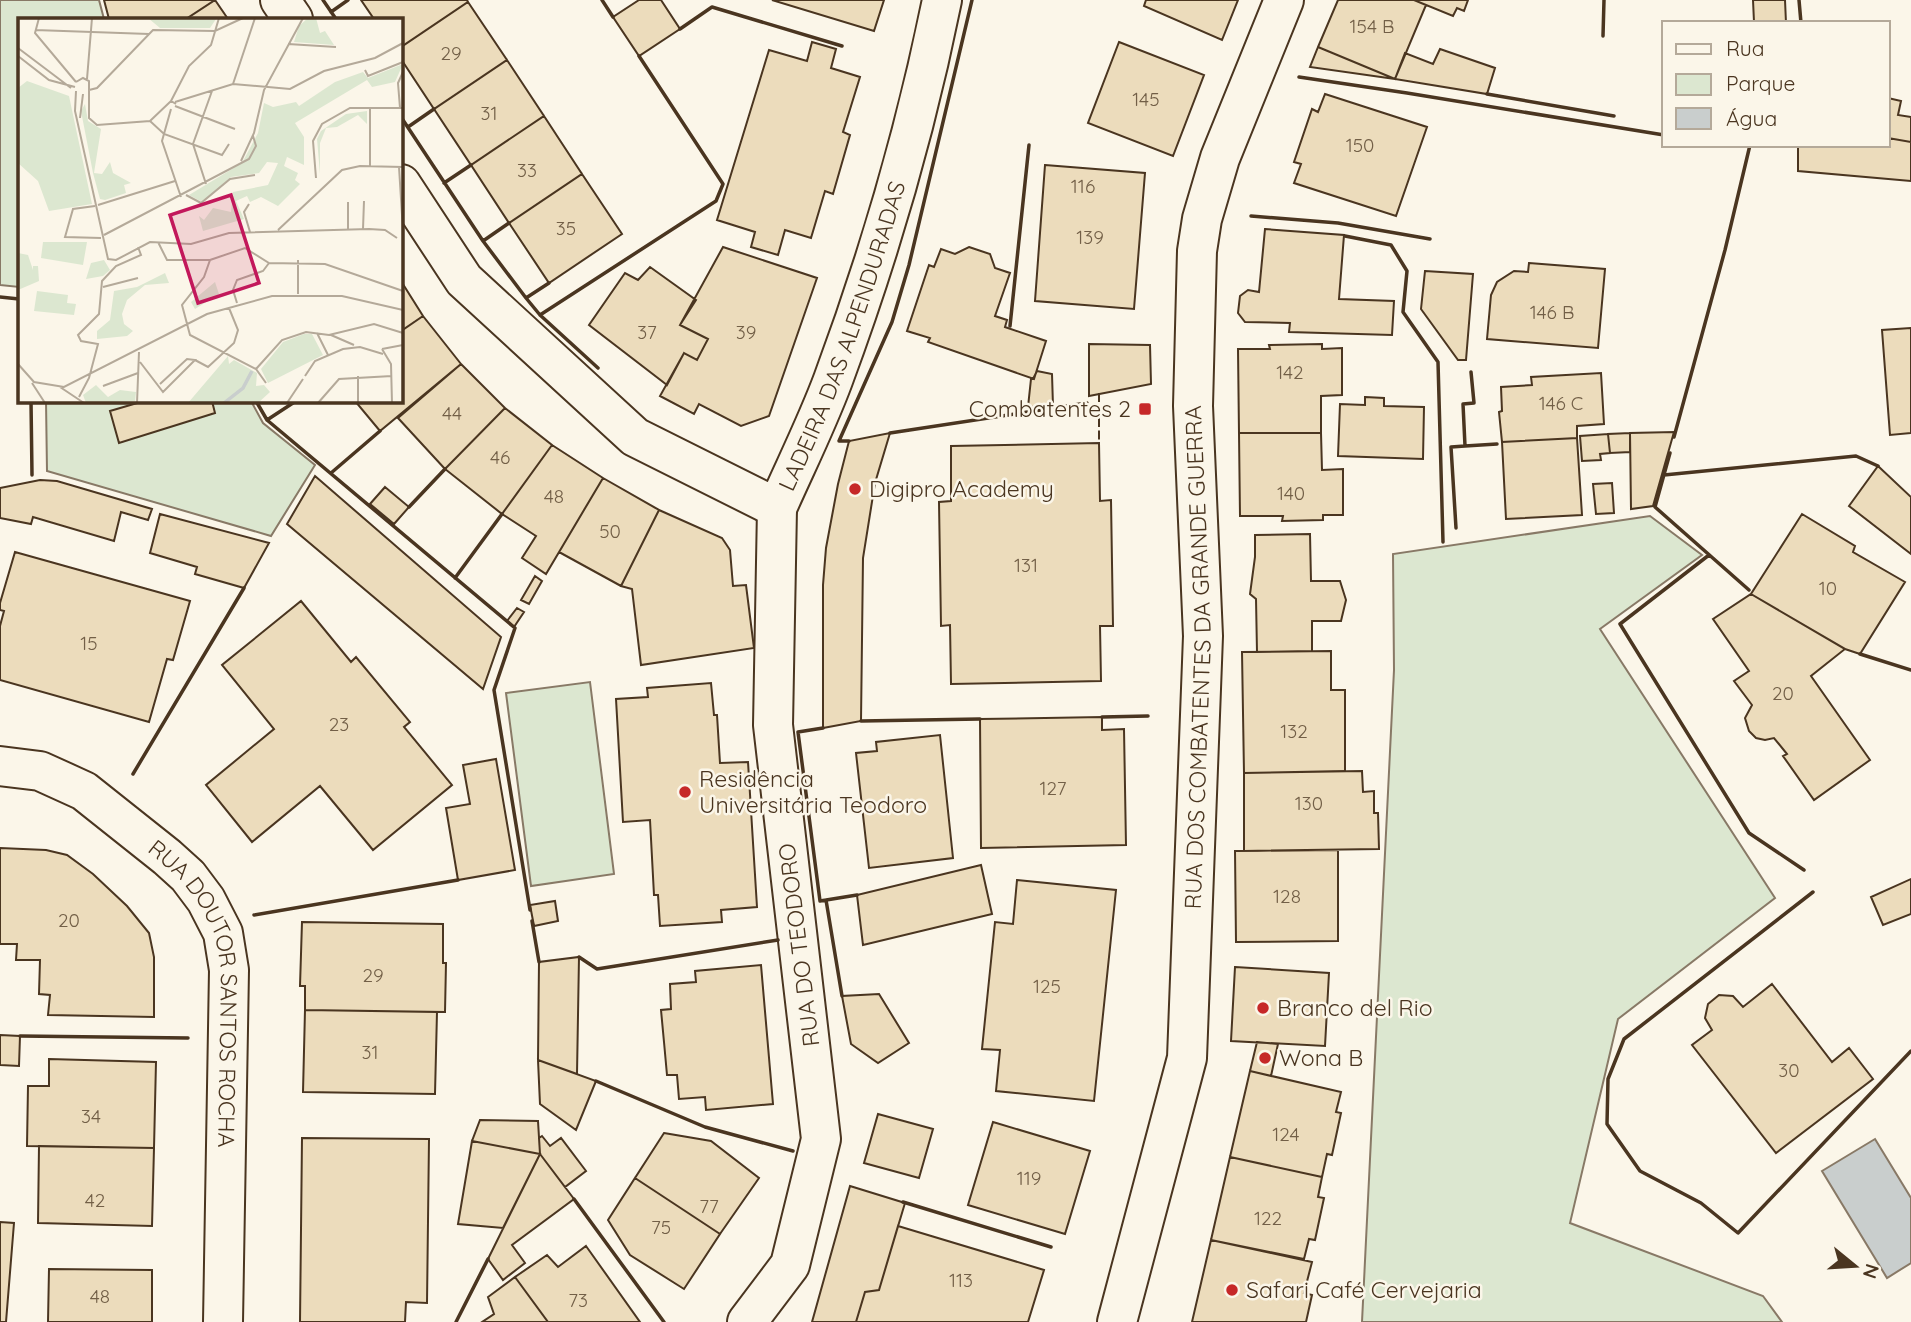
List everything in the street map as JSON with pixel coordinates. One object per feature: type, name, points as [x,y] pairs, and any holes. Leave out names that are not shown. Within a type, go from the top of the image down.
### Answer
[{"type":"street","points":[[280,0],[292,18]]},
{"type":"street","name":"LADEIRA DAS ALPENDURADAS","points":[[402,186],[464,280],[635,437],[777,508],[832,383],[877,254],[930,60],[942,0]]},
{"type":"street","name":"RUA DOS COMBATENTES DA GRANDE GUERRA","points":[[1116,1322],[1187,1058],[1203,636],[1193,406],[1197,251],[1202,219],[1220,159],[1284,0]]},
{"type":"street","name":"RUA DO TEODORO","points":[[747,1322],[790,1265],[821,1139],[774,725],[777,508]]},
{"type":"street","name":"RUA DOUTOR SANTOS ROCHA","points":[[0,766],[40,771],[84,791],[188,876],[206,900],[223,933],[229,970],[223,1322]]},
{"type":"green space","points":[[0,0],[99,0],[104,18],[18,18],[18,287],[0,285]]},
{"type":"green space","points":[[46,402],[252,402],[263,423],[315,465],[271,536],[47,471]]},
{"type":"green space","points":[[1650,516],[1702,555],[1600,629],[1775,898],[1618,1019],[1570,1223],[1763,1296],[1782,1322],[1362,1322],[1394,670],[1393,554]]},
{"type":"green space","points":[[590,682],[614,874],[531,886],[506,693]]},
{"type":"water","points":[[1875,1139],[1911,1198],[1911,1263],[1887,1278],[1822,1171]]},
{"type":"building","points":[[104,0],[215,0],[188,18],[109,18]]},
{"type":"building","points":[[215,0],[227,18],[188,18]]},
{"type":"building","points":[[361,0],[468,2],[402,46],[402,18],[373,18]]},
{"type":"building","points":[[639,0],[661,0],[680,29],[639,56],[613,17]]},
{"type":"building","points":[[772,0],[884,0],[874,31]]},
{"type":"building","points":[[1146,0],[1238,0],[1222,40],[1144,6]]},
{"type":"building","points":[[1338,0],[1414,0],[1426,5],[1395,79],[1318,47]]},
{"type":"building","points":[[1414,0],[1468,0],[1464,11],[1457,8],[1453,16]]},
{"type":"building","points":[[1753,0],[1785,0],[1786,21],[1754,21]]},
{"type":"building","points":[[468,2],[507,60],[434,109],[402,61],[402,46]]},
{"type":"building","points":[[812,42],[836,49],[831,68],[860,77],[843,132],[850,135],[833,194],[825,191],[811,238],[785,230],[778,255],[751,247],[755,232],[717,220],[769,50],[807,61]]},
{"type":"building","points":[[1119,42],[1204,75],[1173,156],[1088,123]]},
{"type":"building","points":[[1318,47],[1395,79],[1310,67]]},
{"type":"building","points":[[1440,49],[1495,68],[1487,94],[1395,79],[1405,53],[1433,64]]},
{"type":"building","points":[[507,60],[544,116],[471,165],[434,109]]},
{"type":"building","points":[[1325,94],[1427,127],[1396,216],[1294,183],[1301,164],[1294,162],[1312,109],[1318,112]]},
{"type":"building","points":[[1890,98],[1901,101],[1898,115],[1911,117],[1911,142],[1890,138]]},
{"type":"building","points":[[544,116],[582,174],[509,223],[471,165]]},
{"type":"building","points":[[1890,138],[1911,142],[1911,181],[1798,171],[1798,147],[1890,147]]},
{"type":"building","points":[[1045,165],[1145,173],[1134,309],[1035,301]]},
{"type":"building","points":[[582,174],[622,234],[549,283],[509,223]]},
{"type":"building","points":[[1265,229],[1344,235],[1339,299],[1394,301],[1392,335],[1289,332],[1290,323],[1245,322],[1238,313],[1240,296],[1248,290],[1259,292]]},
{"type":"building","points":[[723,247],[817,278],[769,416],[741,426],[699,404],[694,414],[660,396],[684,353],[697,360],[708,339],[680,325]]},
{"type":"building","points":[[969,247],[990,254],[995,268],[1010,273],[995,316],[1007,320],[1005,327],[1046,341],[1034,379],[928,342],[930,338],[907,331],[929,265],[934,267],[941,249],[955,254]]},
{"type":"building","points":[[1529,263],[1605,269],[1598,348],[1487,339],[1491,295],[1497,282],[1514,271],[1528,272]]},
{"type":"building","points":[[650,267],[696,300],[680,325],[708,339],[697,360],[684,353],[667,385],[589,325],[625,273],[638,280]]},
{"type":"building","points":[[1425,271],[1473,274],[1466,360],[1458,360],[1421,309]]},
{"type":"building","points":[[402,283],[423,316],[402,330]]},
{"type":"building","points":[[423,316],[461,364],[380,431],[356,402],[402,402],[402,330]]},
{"type":"building","points":[[1911,328],[1911,433],[1890,435],[1882,330]]},
{"type":"building","points":[[1089,344],[1150,345],[1151,384],[1089,396]]},
{"type":"building","points":[[1322,344],[1322,349],[1342,348],[1342,395],[1321,396],[1321,433],[1239,433],[1238,349],[1270,349],[1269,345]]},
{"type":"building","points":[[461,364],[505,408],[445,469],[398,418]]},
{"type":"building","points":[[1037,371],[1052,374],[1053,406],[1028,407],[1031,379]]},
{"type":"building","points":[[1601,373],[1604,424],[1577,426],[1577,438],[1502,442],[1499,412],[1502,411],[1501,387],[1532,385],[1531,377]]},
{"type":"building","points":[[1365,397],[1384,398],[1384,406],[1424,407],[1423,459],[1338,456],[1340,404],[1365,405]]},
{"type":"building","points":[[141,402],[212,402],[215,413],[119,443],[110,411]]},
{"type":"building","points":[[505,408],[552,445],[502,514],[445,469]]},
{"type":"building","points":[[1674,432],[1653,506],[1631,509],[1630,433]]},
{"type":"building","points":[[890,433],[875,483],[863,558],[861,721],[823,728],[823,585],[826,548],[838,484],[849,441]]},
{"type":"building","points":[[1239,433],[1321,433],[1322,470],[1343,469],[1343,515],[1323,515],[1323,520],[1282,521],[1283,516],[1240,516]]},
{"type":"building","points":[[1630,433],[1630,452],[1610,453],[1608,434]]},
{"type":"building","points":[[1608,434],[1610,453],[1600,454],[1601,460],[1582,461],[1580,436]]},
{"type":"building","points":[[1577,438],[1582,515],[1506,519],[1502,442]]},
{"type":"building","points":[[1099,443],[1100,501],[1111,500],[1113,626],[1100,626],[1101,681],[951,684],[950,625],[941,626],[939,502],[951,501],[951,446]]},
{"type":"building","points":[[552,445],[603,478],[546,574],[522,558],[536,536],[502,514]]},
{"type":"building","points":[[1878,466],[1911,497],[1911,554],[1849,506]]},
{"type":"building","points":[[315,476],[501,637],[483,689],[287,524]]},
{"type":"building","points":[[603,478],[659,510],[621,586],[559,552]]},
{"type":"building","points":[[40,480],[57,481],[152,509],[148,520],[121,512],[114,541],[33,517],[31,524],[0,518],[0,488]]},
{"type":"building","points":[[1612,483],[1614,513],[1596,514],[1593,484]]},
{"type":"building","points":[[385,487],[409,507],[394,524],[370,504]]},
{"type":"building","points":[[659,510],[722,538],[730,550],[733,586],[746,585],[754,648],[641,665],[632,589],[621,586]]},
{"type":"building","points":[[160,514],[269,543],[244,588],[195,574],[197,567],[150,553]]},
{"type":"building","points":[[1802,514],[1855,546],[1853,552],[1905,582],[1860,654],[1845,649],[1751,594]]},
{"type":"building","points":[[1310,534],[1311,581],[1340,581],[1346,600],[1341,621],[1312,621],[1312,651],[1257,652],[1256,599],[1250,594],[1255,535]]},
{"type":"building","points":[[15,552],[190,601],[173,660],[167,659],[149,722],[0,680],[0,626],[4,611],[0,610],[0,603]]},
{"type":"building","points":[[535,576],[542,581],[529,604],[521,600]]},
{"type":"building","points":[[1751,594],[1845,649],[1811,676],[1870,760],[1814,800],[1783,756],[1787,754],[1774,738],[1756,738],[1749,731],[1745,718],[1752,705],[1734,681],[1749,671],[1713,619]]},
{"type":"building","points":[[301,601],[351,662],[356,657],[410,722],[404,727],[452,785],[373,850],[320,786],[252,842],[206,785],[274,729],[222,665]]},
{"type":"building","points":[[517,608],[524,612],[514,627],[507,621]]},
{"type":"building","points":[[1331,651],[1331,690],[1345,690],[1345,771],[1244,773],[1242,652]]},
{"type":"building","name":"Residência Universitária Teodoro","points":[[711,683],[714,715],[717,715],[720,763],[748,762],[757,907],[721,910],[722,922],[660,926],[658,895],[654,895],[650,820],[623,822],[616,699],[648,697],[647,688]]},
{"type":"building","points":[[1102,717],[1102,730],[1124,729],[1126,845],[981,848],[980,719]]},
{"type":"building","points":[[940,735],[953,858],[869,868],[856,753],[877,751],[876,742]]},
{"type":"building","points":[[496,759],[515,870],[458,880],[446,808],[470,804],[463,765]]},
{"type":"building","points":[[1362,771],[1363,792],[1374,791],[1379,849],[1244,851],[1244,773]]},
{"type":"building","points":[[0,848],[46,850],[67,855],[93,874],[127,906],[149,933],[154,957],[154,1017],[48,1015],[50,995],[39,994],[40,960],[16,960],[17,944],[0,944]]},
{"type":"building","points":[[1338,850],[1338,941],[1236,942],[1235,851]]},
{"type":"building","points":[[981,865],[992,914],[863,945],[857,895]]},
{"type":"building","points":[[1911,879],[1911,914],[1883,925],[1871,897]]},
{"type":"building","points":[[1017,880],[1116,890],[1094,1101],[996,1091],[1000,1050],[982,1049],[995,922],[1013,924]]},
{"type":"building","points":[[555,901],[558,921],[534,926],[530,905]]},
{"type":"building","points":[[302,922],[443,924],[443,963],[446,963],[445,1012],[305,1010],[305,986],[300,986]]},
{"type":"building","points":[[579,957],[577,1074],[538,1060],[539,962]]},
{"type":"building","points":[[761,965],[773,1104],[706,1110],[705,1097],[679,1099],[677,1075],[667,1075],[661,1010],[671,1009],[670,984],[696,982],[695,971]]},
{"type":"building","points":[[1235,967],[1329,973],[1325,1046],[1231,1041]]},
{"type":"building","points":[[1772,984],[1832,1062],[1849,1048],[1873,1079],[1776,1153],[1692,1045],[1712,1030],[1705,1018],[1708,1004],[1719,995],[1733,996],[1743,1007]]},
{"type":"building","points":[[879,994],[909,1043],[878,1063],[851,1044],[842,996]]},
{"type":"building","points":[[305,1010],[437,1012],[435,1094],[303,1092]]},
{"type":"building","points":[[0,1035],[20,1036],[19,1066],[0,1065]]},
{"type":"building","points":[[1257,1042],[1278,1044],[1271,1076],[1250,1071]]},
{"type":"building","points":[[49,1059],[156,1062],[154,1148],[27,1146],[28,1086],[49,1086]]},
{"type":"building","points":[[538,1060],[596,1081],[576,1130],[540,1104]]},
{"type":"building","points":[[1250,1071],[1341,1092],[1336,1112],[1341,1113],[1332,1155],[1327,1154],[1322,1177],[1230,1157]]},
{"type":"building","points":[[878,1114],[933,1129],[919,1178],[864,1163]]},
{"type":"building","points":[[480,1120],[538,1121],[540,1154],[472,1141]]},
{"type":"building","points":[[993,1122],[1090,1151],[1065,1234],[968,1205]]},
{"type":"building","points":[[664,1133],[711,1141],[759,1178],[720,1234],[635,1178]]},
{"type":"building","points":[[542,1136],[550,1146],[561,1138],[586,1171],[565,1187],[540,1154],[539,1138]]},
{"type":"building","points":[[302,1138],[429,1139],[427,1303],[406,1302],[405,1322],[300,1322]]},
{"type":"building","points":[[472,1141],[540,1154],[503,1228],[458,1224]]},
{"type":"building","points":[[39,1146],[154,1148],[152,1226],[38,1223]]},
{"type":"building","points":[[540,1154],[574,1199],[512,1245],[525,1263],[503,1280],[488,1259]]},
{"type":"building","points":[[1230,1157],[1322,1177],[1318,1197],[1324,1198],[1315,1240],[1309,1239],[1304,1259],[1211,1240]]},
{"type":"building","points":[[635,1178],[720,1234],[684,1289],[630,1255],[608,1220]]},
{"type":"building","points":[[850,1186],[905,1203],[879,1290],[865,1292],[856,1322],[812,1322]]},
{"type":"building","points":[[0,1222],[14,1223],[6,1322],[0,1322]]},
{"type":"building","points":[[898,1226],[1044,1270],[1028,1322],[856,1322],[865,1292],[879,1290]]},
{"type":"building","points":[[1211,1240],[1312,1262],[1304,1293],[1312,1295],[1306,1322],[1192,1322]]},
{"type":"building","points":[[586,1246],[640,1322],[548,1322],[515,1277],[547,1255],[558,1267]]},
{"type":"building","points":[[49,1269],[152,1270],[152,1322],[48,1322]]},
{"type":"building","points":[[515,1277],[548,1322],[482,1322],[494,1314],[488,1297]]},
{"type":"fence","points":[[1099,393],[1099,443]]},
{"type":"wall","points":[[323,0],[335,18]]},
{"type":"wall","points":[[331,12],[348,0]]},
{"type":"wall","points":[[602,0],[613,17]]},
{"type":"wall","points":[[849,441],[839,441],[892,322],[909,265],[972,0]]},
{"type":"wall","points":[[1603,36],[1604,0]]},
{"type":"wall","points":[[1799,0],[1801,21]]},
{"type":"wall","points":[[680,29],[712,7],[842,46]]},
{"type":"wall","points":[[540,315],[716,201],[723,184],[639,56]]},
{"type":"wall","points":[[1299,77],[1662,135]]},
{"type":"wall","points":[[1487,94],[1614,116]]},
{"type":"wall","points":[[408,127],[434,109]]},
{"type":"wall","points":[[402,119],[483,241],[526,298],[549,283]]},
{"type":"wall","points":[[1010,326],[1029,145]]},
{"type":"wall","points":[[1674,437],[1725,250],[1750,147]]},
{"type":"wall","points":[[444,183],[471,165]]},
{"type":"wall","points":[[1251,216],[1338,223],[1430,239]]},
{"type":"wall","points":[[483,241],[509,223]]},
{"type":"wall","points":[[1345,236],[1391,245],[1407,271],[1403,312],[1438,362],[1443,542]]},
{"type":"wall","points":[[0,297],[18,299]]},
{"type":"wall","points":[[526,298],[540,315],[598,368]]},
{"type":"wall","points":[[1456,528],[1451,447],[1465,446],[1463,404],[1474,403],[1471,372]]},
{"type":"wall","points":[[31,402],[32,475]]},
{"type":"wall","points":[[257,402],[267,420],[515,628],[494,690],[530,910]]},
{"type":"wall","points":[[267,420],[294,402]]},
{"type":"wall","points":[[890,433],[1087,403]]},
{"type":"wall","points":[[331,473],[380,431]]},
{"type":"wall","points":[[1465,446],[1497,444]]},
{"type":"wall","points":[[1670,453],[1655,507],[1749,590]]},
{"type":"wall","points":[[1664,475],[1856,456],[1878,466]]},
{"type":"wall","points":[[409,507],[445,469]]},
{"type":"wall","points":[[455,578],[502,514]]},
{"type":"wall","points":[[1709,555],[1620,624],[1749,833],[1804,870]]},
{"type":"wall","points":[[133,774],[244,588]]},
{"type":"wall","points":[[1860,654],[1911,670]]},
{"type":"wall","points":[[1102,717],[1148,716]]},
{"type":"wall","points":[[861,721],[980,719]]},
{"type":"wall","points":[[823,728],[798,732],[820,901],[857,895]]},
{"type":"wall","points":[[254,915],[458,880]]},
{"type":"wall","points":[[1813,892],[1624,1039],[1608,1079],[1607,1124],[1640,1171],[1701,1203],[1738,1233],[1911,1051]]},
{"type":"wall","points":[[826,900],[842,996]]},
{"type":"wall","points":[[532,921],[539,962]]},
{"type":"wall","points":[[579,957],[597,969],[778,940]]},
{"type":"wall","points":[[20,1036],[188,1038]]},
{"type":"wall","points":[[596,1081],[705,1127],[793,1151]]},
{"type":"wall","points":[[574,1199],[664,1322]]},
{"type":"wall","points":[[903,1202],[1051,1247]]},
{"type":"wall","points":[[456,1322],[488,1259]]},
{"type":"place","name":"Combatentes 2","points":[[1145,409]]},
{"type":"place","name":"Digipro Academy","points":[[855,489]]},
{"type":"place","name":"Residência Universitária Teodoro","points":[[685,792]]},
{"type":"place","name":"Branco del Rio","points":[[1263,1008]]},
{"type":"place","name":"Wona B","points":[[1265,1058]]},
{"type":"place","name":"Safari Café Cervejaria","points":[[1232,1290]]}]
